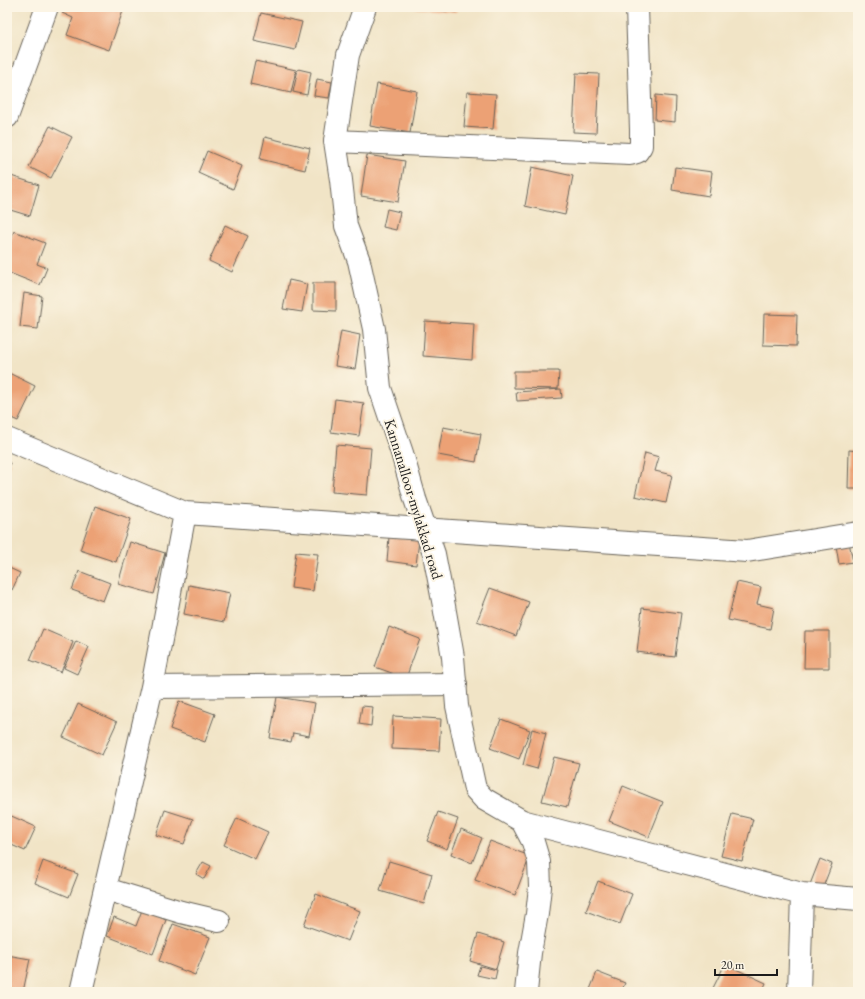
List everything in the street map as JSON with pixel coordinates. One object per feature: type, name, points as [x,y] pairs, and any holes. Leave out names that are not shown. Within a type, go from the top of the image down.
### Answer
[{"type":"street","points":[[7,117],[47,7]]},
{"type":"street","name":"Kannanalloor-mylakkad road","points":[[365,7],[348,55],[335,141],[346,226],[358,261],[374,329],[380,388],[434,554],[453,657],[457,706],[476,789],[484,799],[522,820],[802,894],[858,899]]},
{"type":"street","points":[[335,141],[630,154],[637,152],[641,146],[637,7]]},
{"type":"street","points":[[7,439],[185,513],[747,552],[858,533]]},
{"type":"street","points":[[81,992],[152,687],[185,513]]},
{"type":"street","points":[[152,687],[456,684]]},
{"type":"street","points":[[522,820],[533,842],[539,862],[540,887],[526,992]]},
{"type":"street","points":[[106,889],[181,912],[219,921]]},
{"type":"street","points":[[800,992],[802,894]]},
{"type":"building","points":[[64,7],[112,7],[123,11],[109,50],[67,35],[73,18],[62,13]]},
{"type":"building","points":[[413,7],[458,7],[457,12]]},
{"type":"building","points":[[261,13],[302,22],[295,50],[254,41]]},
{"type":"building","points":[[255,61],[296,70],[291,93],[250,84]]},
{"type":"building","points":[[298,69],[311,72],[307,95],[293,92]]},
{"type":"building","points":[[576,73],[599,74],[596,133],[573,132]]},
{"type":"building","points":[[317,79],[332,82],[329,98],[314,96]]},
{"type":"building","points":[[377,84],[417,91],[410,133],[370,126]]},
{"type":"building","points":[[467,92],[496,94],[493,129],[464,127]]},
{"type":"building","points":[[656,95],[676,97],[675,122],[655,120]]},
{"type":"building","points":[[50,126],[72,137],[51,178],[29,167]]},
{"type":"building","points":[[265,137],[310,148],[305,170],[260,159]]},
{"type":"building","points":[[207,151],[242,166],[233,189],[198,173]]},
{"type":"building","points":[[367,155],[405,161],[398,202],[361,196]]},
{"type":"building","points":[[532,167],[573,176],[565,215],[525,206]]},
{"type":"building","points":[[675,167],[712,172],[709,196],[672,190]]},
{"type":"building","points":[[11,176],[39,185],[30,216],[7,209],[7,191]]},
{"type":"building","points":[[387,209],[400,212],[396,230],[383,227]]},
{"type":"building","points":[[225,225],[248,236],[232,272],[209,261]]},
{"type":"building","points":[[14,231],[45,243],[37,264],[47,268],[40,285],[7,272],[7,250]]},
{"type":"building","points":[[289,280],[307,284],[302,312],[283,309]]},
{"type":"building","points":[[313,283],[336,283],[336,311],[313,310]]},
{"type":"building","points":[[24,293],[42,296],[38,329],[20,327]]},
{"type":"building","points":[[764,314],[797,315],[796,346],[763,345]]},
{"type":"building","points":[[425,321],[474,324],[472,360],[423,356]]},
{"type":"building","points":[[341,331],[360,335],[355,369],[335,366]]},
{"type":"building","points":[[514,371],[559,371],[558,389],[514,388]]},
{"type":"building","points":[[7,372],[35,386],[18,421],[7,416]]},
{"type":"building","points":[[561,389],[562,398],[517,401],[516,392]]},
{"type":"building","points":[[335,399],[364,403],[359,436],[331,432]]},
{"type":"building","points":[[443,427],[481,434],[476,462],[438,455]]},
{"type":"building","points":[[336,445],[371,448],[367,495],[332,492]]},
{"type":"building","points":[[849,450],[858,451],[858,489],[848,489]]},
{"type":"building","points":[[645,453],[659,457],[655,471],[672,475],[666,503],[635,496]]},
{"type":"building","points":[[7,461],[10,463],[7,471]]},
{"type":"building","points":[[95,506],[131,519],[116,562],[80,550]]},
{"type":"building","points":[[389,537],[419,540],[416,565],[387,561]]},
{"type":"building","points":[[848,537],[853,562],[839,564],[835,539]]},
{"type":"building","points":[[130,542],[165,553],[154,594],[118,584]]},
{"type":"building","points":[[296,552],[318,554],[313,591],[291,588]]},
{"type":"building","points":[[7,567],[20,573],[12,590],[7,588]]},
{"type":"building","points":[[79,571],[110,583],[103,601],[72,590]]},
{"type":"building","points":[[737,582],[761,587],[757,604],[774,608],[770,629],[728,620]]},
{"type":"building","points":[[189,585],[230,593],[224,622],[184,614]]},
{"type":"building","points":[[490,588],[529,602],[516,636],[477,621]]},
{"type":"building","points":[[642,608],[681,613],[675,657],[637,652]]},
{"type":"building","points":[[389,627],[420,639],[406,678],[375,667]]},
{"type":"building","points":[[43,629],[73,642],[61,672],[30,660]]},
{"type":"building","points":[[805,631],[829,631],[829,668],[804,668]]},
{"type":"building","points":[[76,641],[89,647],[77,674],[64,668]]},
{"type":"building","points":[[277,697],[315,703],[309,736],[293,733],[291,742],[270,738]]},
{"type":"building","points":[[179,701],[215,714],[205,742],[170,729]]},
{"type":"building","points":[[78,704],[117,722],[102,755],[63,737]]},
{"type":"building","points":[[362,706],[373,707],[371,726],[359,724]]},
{"type":"building","points":[[393,716],[441,719],[439,751],[392,749]]},
{"type":"building","points":[[501,719],[530,730],[519,759],[490,748]]},
{"type":"building","points":[[532,729],[546,733],[537,769],[523,765]]},
{"type":"building","points":[[554,757],[579,763],[567,807],[542,801]]},
{"type":"building","points":[[623,786],[663,802],[649,837],[609,821]]},
{"type":"building","points":[[165,810],[193,819],[184,844],[156,835]]},
{"type":"building","points":[[438,812],[458,819],[447,849],[427,841]]},
{"type":"building","points":[[7,814],[36,827],[25,851],[7,843]]},
{"type":"building","points":[[732,814],[753,819],[742,861],[721,856]]},
{"type":"building","points":[[237,818],[268,832],[255,859],[224,845]]},
{"type":"building","points":[[461,829],[482,838],[472,863],[451,854]]},
{"type":"building","points":[[490,841],[530,856],[515,895],[475,880]]},
{"type":"building","points":[[820,859],[832,864],[821,892],[809,887]]},
{"type":"building","points":[[43,861],[78,874],[69,897],[35,883]]},
{"type":"building","points":[[389,861],[432,874],[424,904],[380,891]]},
{"type":"building","points":[[203,862],[211,866],[204,879],[196,874]]},
{"type":"building","points":[[598,881],[632,894],[620,924],[586,911]]},
{"type":"building","points":[[316,894],[360,911],[348,941],[304,925]]},
{"type":"building","points":[[142,910],[166,920],[153,954],[107,936],[114,917],[136,926]]},
{"type":"building","points":[[173,924],[210,937],[195,975],[159,961]]},
{"type":"building","points":[[478,934],[504,942],[496,969],[470,961]]},
{"type":"building","points":[[7,955],[30,959],[23,992],[7,992]]},
{"type":"building","points":[[725,964],[766,983],[762,992],[717,992],[712,990]]},
{"type":"building","points":[[480,966],[497,970],[495,979],[477,975]]},
{"type":"building","points":[[597,972],[625,983],[621,992],[589,992]]}]
